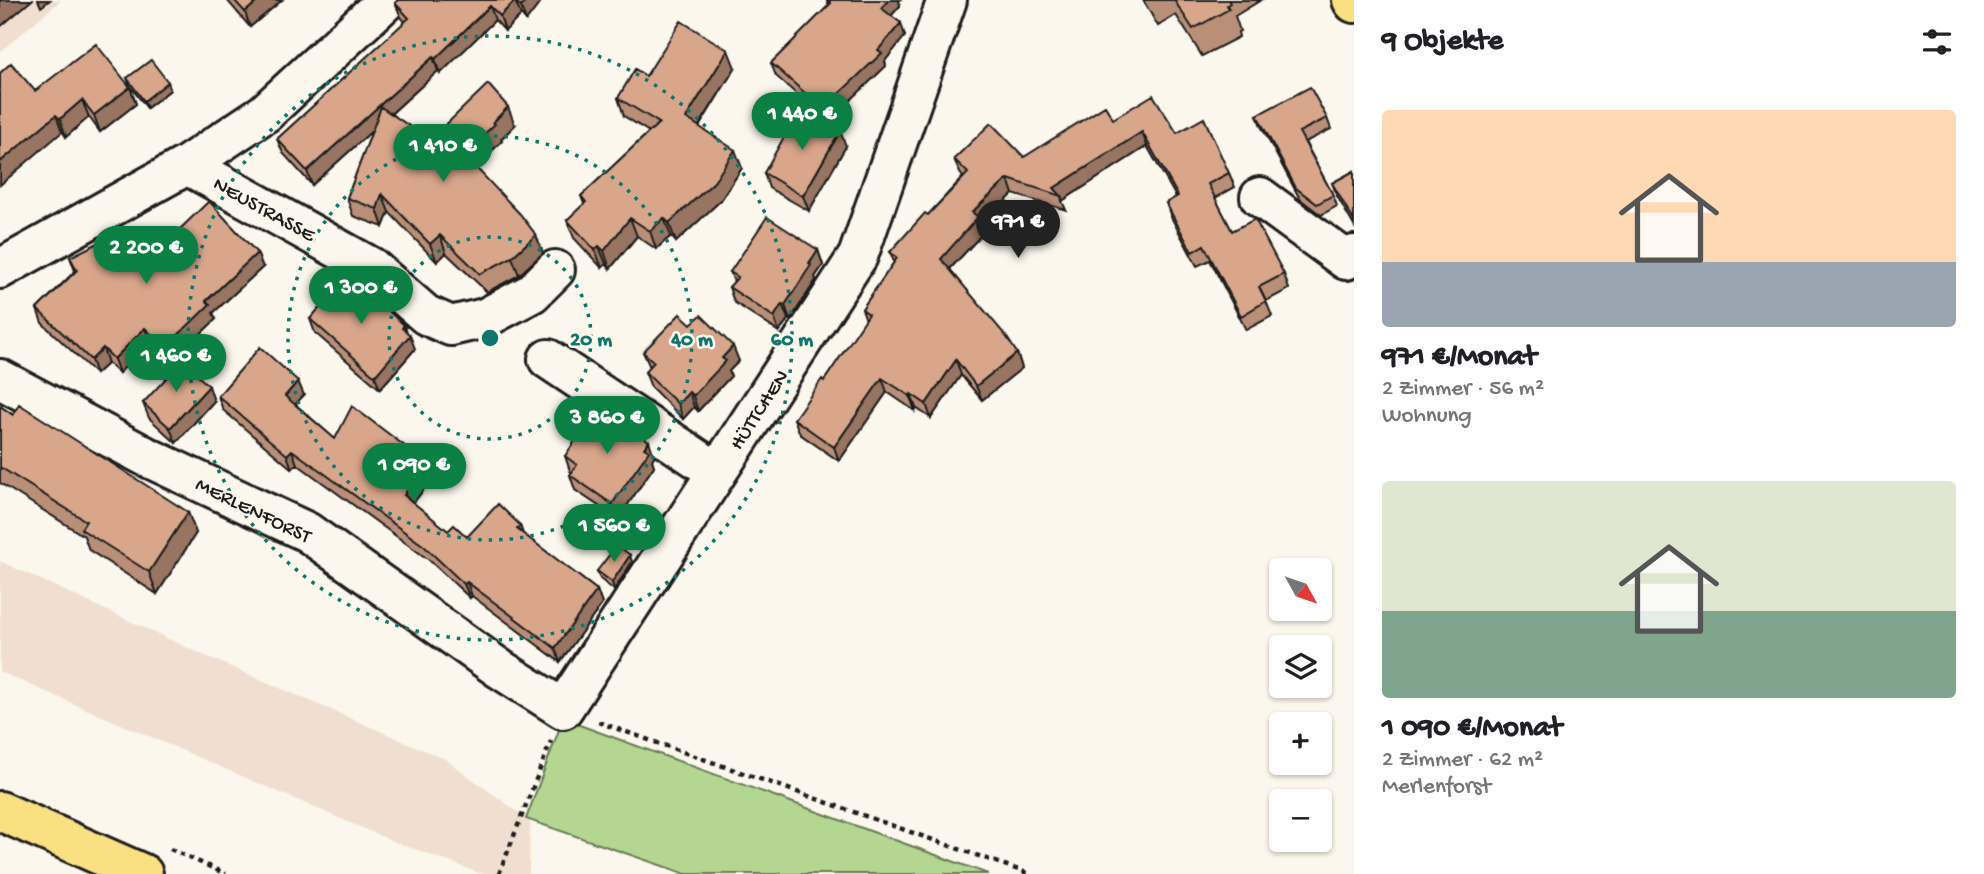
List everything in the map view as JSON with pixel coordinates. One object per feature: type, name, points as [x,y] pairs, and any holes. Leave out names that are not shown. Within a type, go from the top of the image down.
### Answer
[{"type":"main road","points":[[0,811],[143,874]]},
{"type":"street","name":"NEUSTRASSE","points":[[0,269],[187,165],[265,113],[387,0]]},
{"type":"street","name":"HÜTTCHEN","points":[[562,709],[858,256],[947,0]]},
{"type":"street","name":"NEUSTRASSE","points":[[187,165],[371,267],[426,315],[451,326],[485,318],[532,293],[555,270]]},
{"type":"street","points":[[1261,197],[1346,260],[1354,255]]},
{"type":"street","name":"HÜTTCHEN","points":[[548,359],[717,472]]},
{"type":"street","name":"MERLENFORST","points":[[0,379],[147,457],[307,532],[500,669],[562,709]]},
{"type":"path","points":[[562,709],[1030,874]]},
{"type":"path","points":[[499,874],[536,780]]},
{"type":"shaded area","points":[[0,0],[61,0],[0,52]]},
{"type":"shaded area","points":[[0,561],[201,654],[445,759],[530,821],[529,874],[482,874],[390,840],[0,672]]},
{"type":"green space","points":[[563,719],[988,874],[686,874],[526,819]]},
{"type":"building","points":[[234,0],[259,0],[245,12]]},
{"type":"building","points":[[398,0],[526,0],[521,7],[515,1],[500,16],[490,6],[435,59],[433,57],[307,171],[277,139],[409,18],[395,3]]},
{"type":"building","points":[[827,0],[889,0],[881,8],[901,23],[878,50],[882,53],[823,109],[771,63],[831,3]]},
{"type":"building","points":[[1174,0],[1228,0],[1230,3],[1227,5],[1229,9],[1193,29]]},
{"type":"building","points":[[681,21],[728,50],[686,118],[735,150],[714,182],[669,223],[664,218],[650,231],[630,218],[604,251],[599,246],[595,250],[567,220],[586,202],[581,196],[659,123],[618,98],[635,69],[646,76]]},
{"type":"building","points":[[96,44],[130,87],[94,115],[82,100],[60,119],[56,115],[0,162],[0,73],[11,63],[35,91]]},
{"type":"building","points":[[151,60],[168,82],[144,101],[127,78]]},
{"type":"building","points":[[488,84],[508,107],[493,122],[495,124],[463,154],[520,214],[536,235],[512,257],[480,274],[440,235],[430,244],[382,194],[377,209],[347,198],[381,107],[430,140]]},
{"type":"building","points":[[1310,87],[1327,118],[1299,132],[1333,195],[1317,204],[1296,188],[1257,115]]},
{"type":"building","points":[[1153,95],[1177,133],[1204,118],[1229,173],[1208,184],[1232,231],[1255,219],[1284,274],[1259,287],[1266,301],[1241,316],[1204,245],[1192,252],[1166,203],[1178,196],[1142,132],[1054,188],[1061,196],[1008,179],[972,212],[978,217],[941,259],[1006,336],[1017,353],[976,386],[956,360],[926,404],[882,378],[834,447],[794,419],[822,379],[824,381],[869,314],[862,309],[897,258],[890,252],[925,213],[928,215],[968,173],[954,159],[991,123],[1024,157],[1105,106],[1113,119]]},
{"type":"building","points":[[800,108],[840,131],[803,196],[764,173]]},
{"type":"building","points":[[1354,171],[1354,221],[1332,183]]},
{"type":"building","points":[[209,201],[257,253],[206,301],[210,304],[165,348],[145,328],[114,359],[103,348],[91,360],[37,309],[77,270],[70,257],[104,240],[112,253],[136,238],[153,255]]},
{"type":"building","points":[[767,217],[818,250],[785,305],[782,304],[774,317],[729,287],[738,277],[730,272]]},
{"type":"building","points":[[345,278],[353,286],[357,282],[404,325],[402,328],[410,335],[375,376],[310,319]]},
{"type":"building","points":[[680,314],[691,324],[701,315],[733,346],[722,358],[726,361],[693,396],[689,392],[678,404],[645,372],[654,362],[643,352]]},
{"type":"building","points":[[260,347],[298,381],[285,396],[335,439],[352,406],[427,463],[404,495],[448,531],[454,525],[467,537],[498,504],[520,525],[517,529],[597,590],[555,648],[467,582],[464,584],[424,546],[292,450],[287,455],[218,396]]},
{"type":"building","points":[[182,361],[209,386],[170,428],[143,403]]},
{"type":"building","points":[[19,404],[188,512],[149,572],[81,529],[86,521],[0,467],[0,406],[13,415]]},
{"type":"building","points":[[595,411],[607,420],[610,415],[649,441],[644,448],[649,451],[612,504],[570,475],[577,465],[565,456]]},
{"type":"building","points":[[617,545],[630,555],[612,582],[597,571]]}]
